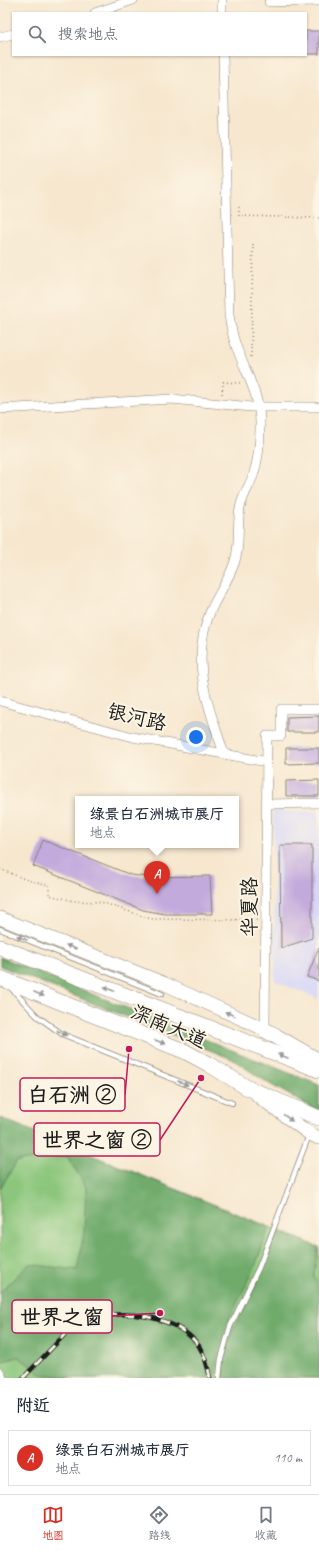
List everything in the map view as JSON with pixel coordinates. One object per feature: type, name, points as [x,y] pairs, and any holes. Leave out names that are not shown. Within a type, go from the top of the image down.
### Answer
[{"type":"main road","points":[[0,918],[162,983],[265,1030],[319,1052]]},
{"type":"main road","name":"深南大道","points":[[0,947],[319,1070]]},
{"type":"main road","name":"深南大道","points":[[1,979],[184,1052],[210,1065],[246,1087],[319,1118]]},
{"type":"main road","points":[[265,1030],[319,1061]]},
{"type":"main road","points":[[246,1087],[314,1136]]},
{"type":"street","points":[[99,12],[133,0]]},
{"type":"street","points":[[222,0],[222,12]]},
{"type":"street","points":[[268,2],[319,1]]},
{"type":"street","points":[[0,37],[12,34]]},
{"type":"street","points":[[223,56],[229,315],[233,336],[240,356],[251,378],[258,407],[260,427],[259,452],[252,477],[245,491],[241,506],[238,550],[234,563],[211,611],[203,636],[200,662],[203,689],[224,754]]},
{"type":"street","points":[[0,409],[146,400],[178,400],[258,407],[319,407]]},
{"type":"street","name":"银河路","points":[[0,701],[133,737],[267,762]]},
{"type":"street","name":"华夏路","points":[[265,1030],[267,920],[267,736],[281,736],[281,709],[319,709]]},
{"type":"street","points":[[267,804],[319,803]]},
{"type":"street","points":[[0,1371],[3,1378]]},
{"type":"lane","points":[[0,929],[162,994]]},
{"type":"lane","points":[[1,979],[37,1016],[62,1034],[232,1103]]},
{"type":"lane","points":[[219,1378],[221,1360],[230,1327],[259,1267],[314,1136]]},
{"type":"path","points":[[239,207],[239,216],[319,218]]},
{"type":"path","points":[[252,347],[253,241]]},
{"type":"path","points":[[222,403],[223,382],[244,383]]},
{"type":"path","points":[[0,869],[26,880],[49,885],[49,895],[74,901],[101,902],[151,919],[267,920]]},
{"type":"shaded area","points":[[273,811],[319,811],[319,999],[275,981]]},
{"type":"green space","points":[[0,957],[319,1085],[319,1112],[268,1083],[232,1059],[0,966]]},
{"type":"green space","points":[[0,1118],[319,1247],[319,1378],[0,1378]]},
{"type":"green space","points":[[0,1118],[269,1227],[255,1266],[226,1326],[217,1359],[215,1378],[76,1378],[40,1374],[19,1357],[0,1362],[0,1292],[29,1264],[77,1270],[84,1232],[86,1187],[67,1156],[17,1161],[0,1189]]},
{"type":"green space","points":[[277,1230],[318,1247],[314,1274],[319,1295],[319,1378],[223,1378],[224,1361],[233,1328],[249,1301]]},
{"type":"building","points":[[307,31],[319,31],[319,54],[307,54]]},
{"type":"building","points":[[319,716],[319,732],[287,732],[287,717]]},
{"type":"building","points":[[286,748],[319,748],[319,763],[286,764]]},
{"type":"building","points":[[319,780],[319,796],[286,796],[286,781]]},
{"type":"building","points":[[43,840],[131,875],[147,877],[210,876],[212,914],[165,914],[143,910],[33,866]]},
{"type":"building","points":[[280,845],[312,845],[312,938],[281,948]]},
{"type":"building","points":[[319,947],[319,981],[307,977]]},
{"type":"railway","points":[[23,1378],[72,1327],[86,1320],[121,1314],[157,1319],[174,1326],[188,1335],[199,1346],[206,1362],[210,1378]]},
{"type":"place","name":"绿景白石洲城市展厅","points":[[157,894]]},
{"type":"place","name":"白石洲 ②","points":[[129,1049]]},
{"type":"place","name":"世界之窗 ②","points":[[201,1078]]},
{"type":"place","name":"世界之窗","points":[[160,1313]]}]
